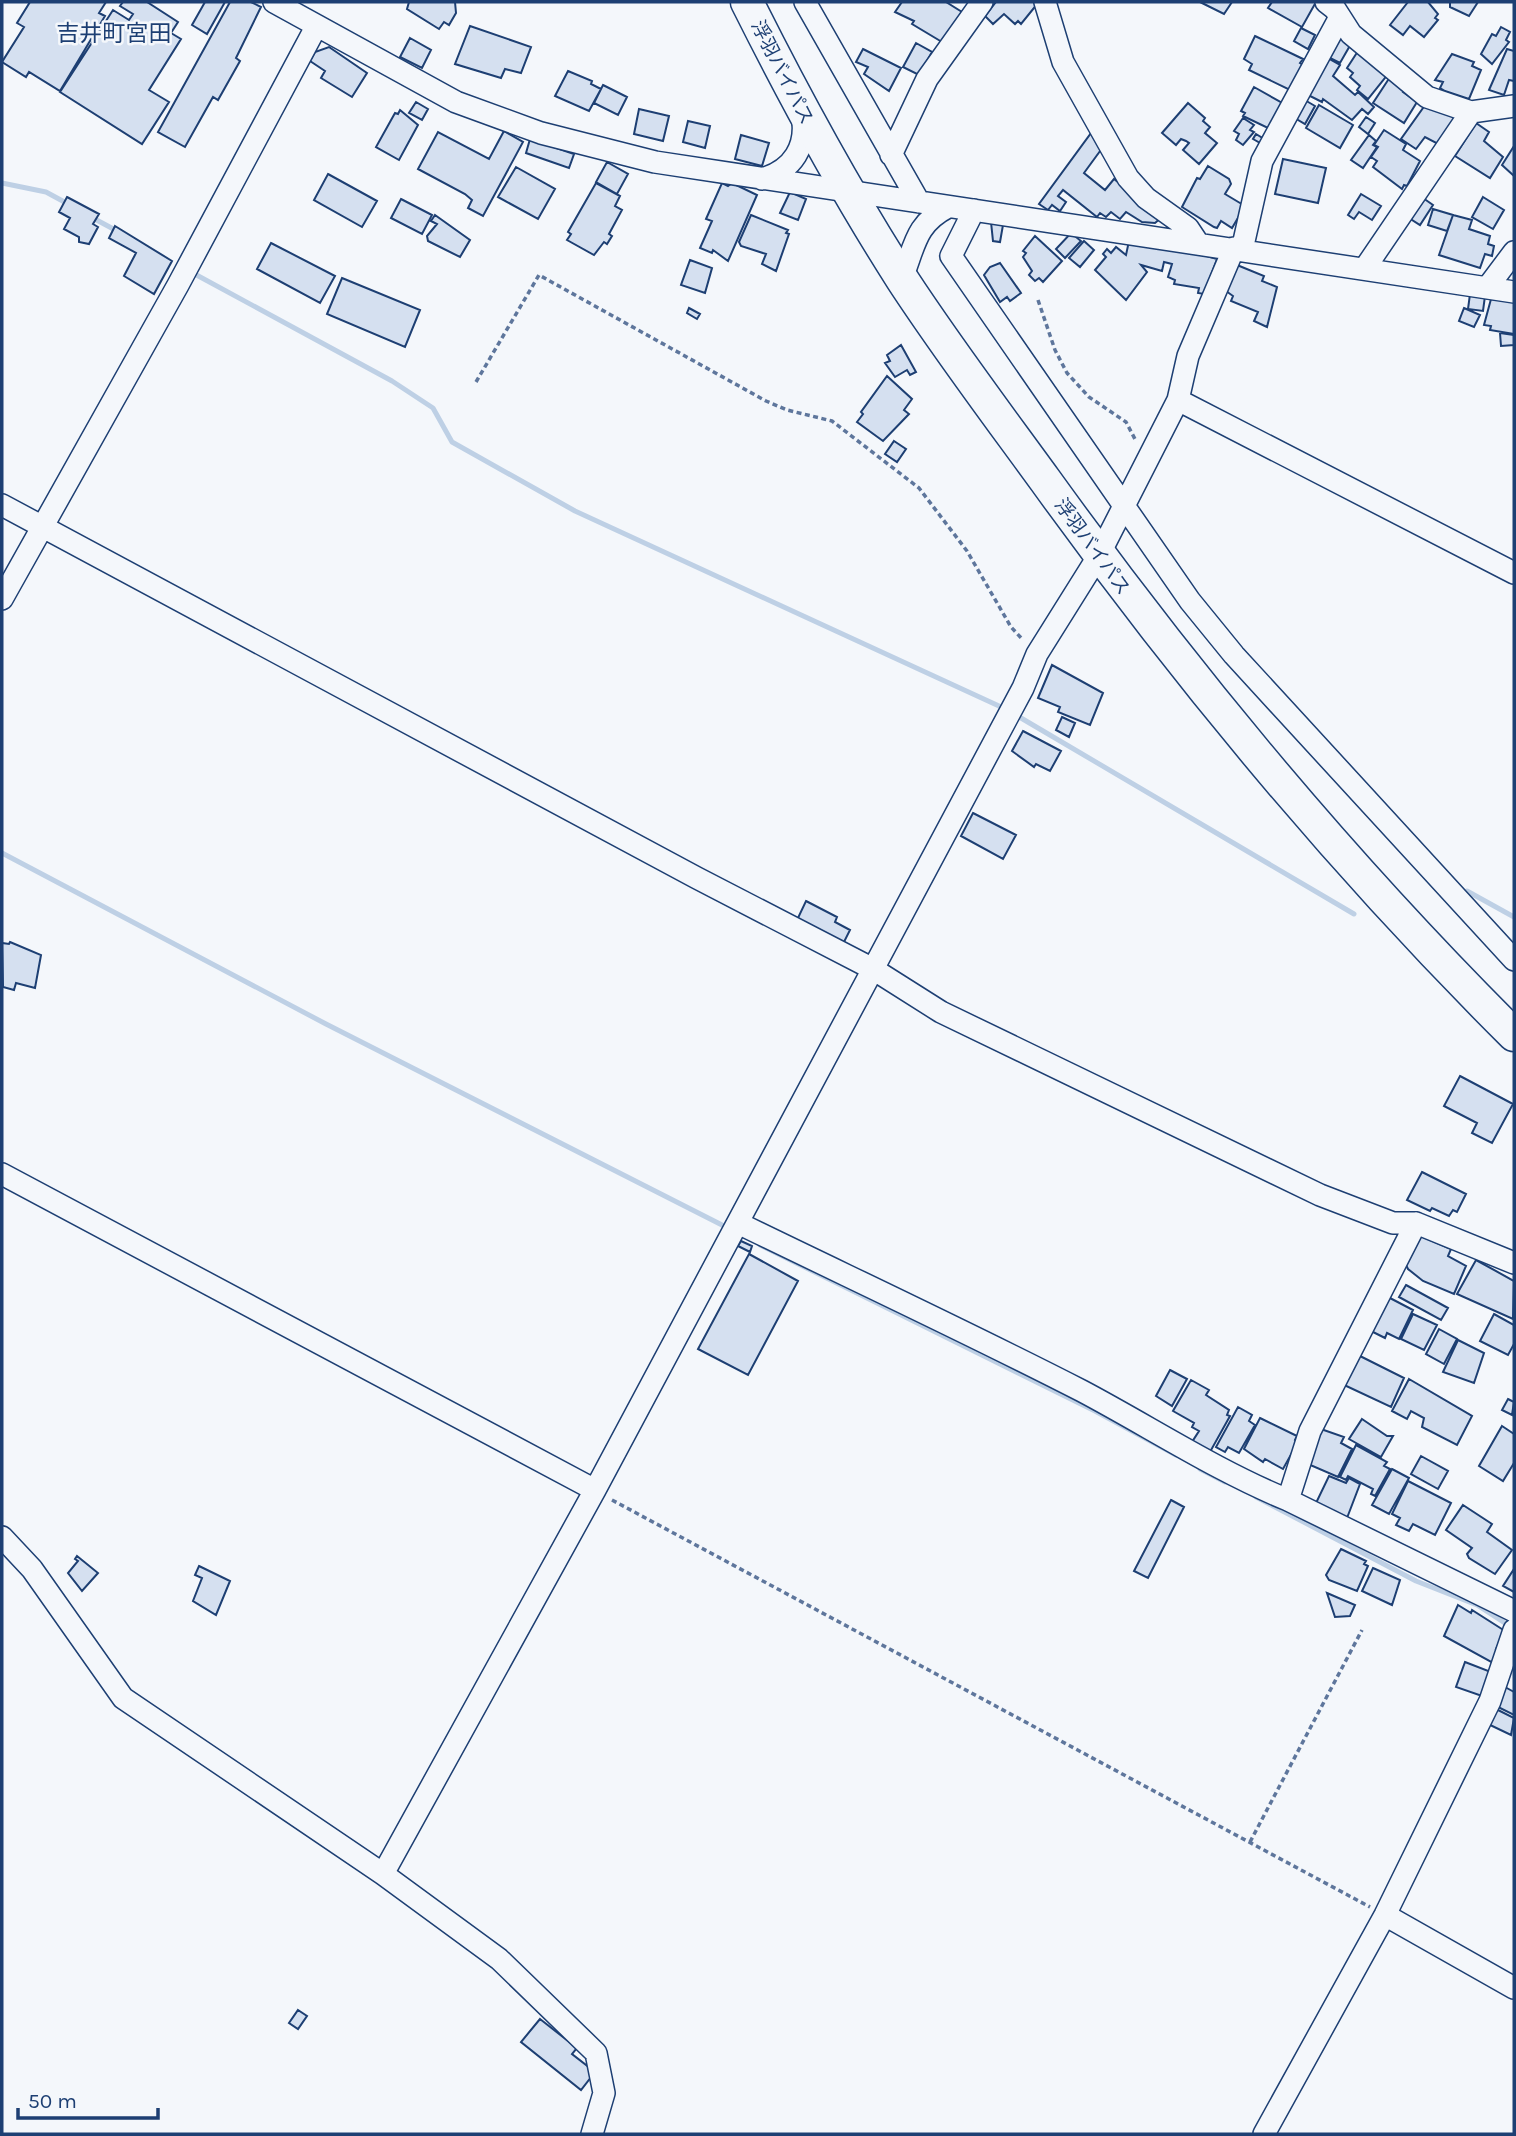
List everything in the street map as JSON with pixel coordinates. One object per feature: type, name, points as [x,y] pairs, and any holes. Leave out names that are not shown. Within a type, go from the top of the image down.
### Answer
[{"type":"highway","name":"浮羽バイパス","points":[[747,2],[801,111],[902,278],[1099,555],[1177,659],[1307,813],[1444,965],[1514,1035]]},
{"type":"street","points":[[274,2],[309,16],[456,102],[541,133],[656,162],[1514,292]]},
{"type":"street","points":[[805,2],[919,202]]},
{"type":"street","points":[[891,155],[927,79],[982,2]]},
{"type":"street","points":[[1045,2],[1063,62],[1128,178],[1146,198],[1188,228],[1198,243]]},
{"type":"street","points":[[383,1874],[595,1490],[1023,688],[1037,654],[1099,555],[1124,509],[1178,400],[1188,356],[1238,249],[1262,161],[1333,9],[1351,34],[1427,97],[1471,111],[1514,106]]},
{"type":"street","points":[[2,599],[44,526],[309,16]]},
{"type":"street","points":[[762,179],[778,173],[799,152],[806,135],[801,111]]},
{"type":"street","points":[[1365,268],[1471,111]]},
{"type":"street","points":[[902,278],[918,230],[931,216],[947,207]]},
{"type":"street","points":[[974,210],[951,256],[1190,601],[1234,655],[1514,960]]},
{"type":"street","points":[[1487,288],[1514,252]]},
{"type":"street","points":[[1178,400],[1514,573]]},
{"type":"street","points":[[2,505],[697,878],[873,969],[940,1012],[1320,1195],[1393,1223],[1416,1223],[1514,1263]]},
{"type":"street","points":[[2,1174],[595,1490]]},
{"type":"street","points":[[738,1223],[1062,1381],[1161,1432],[1251,1485],[1288,1500],[1514,1611]]},
{"type":"street","points":[[1288,1500],[1310,1431],[1416,1223]]},
{"type":"street","points":[[2,1537],[32,1569],[123,1698],[383,1874],[499,1959],[596,2053],[604,2093],[592,2134]]},
{"type":"street","points":[[1264,2134],[1385,1915],[1490,1701],[1512,1637]]},
{"type":"street","points":[[1385,1915],[1514,1988]]},
{"type":"path","points":[[476,383],[539,275],[766,401],[787,410],[832,421],[919,488],[967,551],[1011,627],[1037,654]]},
{"type":"path","points":[[1038,300],[1055,350],[1067,373],[1089,397],[1126,422],[1148,460]]},
{"type":"path","points":[[595,1490],[1385,1915]]},
{"type":"path","points":[[1250,1842],[1362,1630]]},
{"type":"building","points":[[30,2],[106,2],[99,13],[105,16],[60,91],[29,72],[26,77],[2,62],[24,27],[17,23]]},
{"type":"building","points":[[123,2],[147,2],[178,22],[171,33],[181,39],[149,90],[169,102],[142,144],[60,92],[113,10],[129,20],[133,14],[120,6]]},
{"type":"building","points":[[205,2],[225,2],[207,34],[192,25]]},
{"type":"building","points":[[230,2],[251,2],[261,7],[236,58],[240,61],[218,100],[213,97],[185,147],[158,132]]},
{"type":"building","points":[[409,2],[455,2],[456,13],[449,25],[444,22],[439,29],[407,9]]},
{"type":"building","points":[[902,2],[946,2],[962,12],[942,42],[912,24],[914,21],[895,12]]},
{"type":"building","points":[[996,2],[1038,3],[1021,24],[1018,21],[1015,24],[1004,14],[993,24],[985,16]]},
{"type":"building","points":[[1200,2],[1232,2],[1224,14]]},
{"type":"building","points":[[1272,2],[1316,2],[1302,27],[1268,8]]},
{"type":"building","points":[[1408,2],[1428,2],[1438,14],[1435,18],[1438,20],[1424,37],[1410,26],[1403,35],[1390,25]]},
{"type":"building","points":[[1450,2],[1478,2],[1469,16],[1450,7]]},
{"type":"building","points":[[470,26],[531,47],[521,73],[505,69],[501,78],[455,64]]},
{"type":"building","points":[[1501,27],[1510,32],[1506,40],[1509,42],[1492,64],[1481,54],[1492,34],[1496,36]]},
{"type":"building","points":[[1301,28],[1315,35],[1308,49],[1294,41]]},
{"type":"building","points":[[1338,34],[1352,42],[1340,63],[1326,56]]},
{"type":"building","points":[[1255,36],[1303,59],[1300,63],[1303,65],[1290,90],[1249,70],[1252,64],[1244,59]]},
{"type":"building","points":[[410,38],[431,50],[422,68],[400,57]]},
{"type":"building","points":[[916,43],[932,52],[919,75],[903,67]]},
{"type":"building","points":[[329,47],[367,73],[352,97],[321,78],[325,71],[310,61],[315,52]]},
{"type":"building","points":[[1360,48],[1388,74],[1368,99],[1357,90],[1360,86],[1350,77],[1353,73],[1347,68]]},
{"type":"building","points":[[863,49],[901,68],[889,91],[864,74],[868,67],[856,62]]},
{"type":"building","points":[[1507,49],[1514,51],[1514,81],[1509,80],[1504,95],[1489,90]]},
{"type":"building","points":[[1452,54],[1474,62],[1472,66],[1481,70],[1469,99],[1445,91],[1440,88],[1443,82],[1435,80]]},
{"type":"building","points":[[1324,56],[1340,65],[1333,76],[1355,95],[1358,92],[1374,107],[1368,114],[1362,109],[1352,120],[1323,99],[1322,102],[1308,95]]},
{"type":"building","points":[[568,71],[592,81],[591,84],[601,89],[589,111],[555,96]]},
{"type":"building","points":[[1390,77],[1406,87],[1403,92],[1417,102],[1404,123],[1373,103]]},
{"type":"building","points":[[603,85],[627,97],[618,115],[594,103]]},
{"type":"building","points":[[1254,87],[1284,104],[1270,129],[1243,116],[1245,113],[1241,111]]},
{"type":"building","points":[[1303,99],[1315,106],[1305,124],[1293,117]]},
{"type":"building","points":[[1428,101],[1461,118],[1442,146],[1425,137],[1416,149],[1401,139]]},
{"type":"building","points":[[416,102],[428,109],[422,120],[409,113]]},
{"type":"building","points":[[1188,103],[1205,118],[1203,121],[1210,127],[1205,133],[1217,143],[1199,164],[1183,150],[1189,143],[1181,139],[1176,145],[1162,133]]},
{"type":"building","points":[[1319,105],[1353,125],[1340,148],[1306,128]]},
{"type":"building","points":[[639,109],[669,116],[663,141],[634,134]]},
{"type":"building","points":[[400,110],[418,125],[399,160],[376,147],[395,113],[398,114]]},
{"type":"building","points":[[1366,117],[1375,123],[1368,134],[1359,127]]},
{"type":"building","points":[[1243,118],[1254,125],[1250,130],[1254,132],[1243,145],[1236,140],[1239,134],[1234,131]]},
{"type":"building","points":[[688,121],[710,126],[705,148],[683,142]]},
{"type":"building","points":[[1476,123],[1489,132],[1484,141],[1503,157],[1490,178],[1455,156]]},
{"type":"building","points":[[1094,129],[1103,147],[1084,173],[1105,190],[1114,179],[1162,217],[1155,223],[1142,222],[1126,212],[1120,219],[1111,212],[1106,217],[1100,213],[1097,217],[1063,190],[1058,196],[1066,202],[1060,211],[1052,205],[1048,210],[1039,204]]},
{"type":"building","points":[[1384,130],[1406,144],[1403,150],[1420,161],[1407,186],[1404,185],[1402,189],[1373,167],[1377,161],[1371,157],[1378,147],[1374,145]]},
{"type":"building","points":[[504,131],[523,142],[483,216],[468,208],[472,200],[465,194],[418,169],[438,132],[489,159]]},
{"type":"building","points":[[1256,134],[1264,139],[1262,144],[1253,139]]},
{"type":"building","points":[[741,135],[769,143],[762,166],[735,159]]},
{"type":"building","points":[[1369,135],[1376,141],[1373,145],[1377,147],[1363,168],[1351,160]]},
{"type":"building","points":[[530,139],[574,154],[569,168],[526,153]]},
{"type":"building","points":[[1514,146],[1514,176],[1502,165]]},
{"type":"building","points":[[1283,159],[1326,168],[1318,203],[1275,194]]},
{"type":"building","points":[[607,162],[628,174],[617,194],[596,182]]},
{"type":"building","points":[[1208,166],[1229,179],[1231,184],[1225,194],[1245,206],[1232,228],[1221,221],[1217,228],[1214,227],[1182,207],[1197,178],[1200,179]]},
{"type":"building","points":[[516,167],[555,189],[538,219],[498,197]]},
{"type":"building","points":[[328,174],[377,201],[362,227],[314,200]]},
{"type":"building","points":[[596,183],[620,196],[615,206],[622,210],[609,234],[612,236],[594,255],[567,240],[571,234],[568,232]]},
{"type":"building","points":[[722,183],[728,186],[732,183],[757,195],[728,261],[713,250],[712,253],[700,248],[712,221],[706,219]]},
{"type":"building","points":[[790,192],[806,199],[798,220],[780,213]]},
{"type":"building","points":[[1361,194],[1381,206],[1372,220],[1359,212],[1354,219],[1348,215]]},
{"type":"building","points":[[67,197],[99,214],[93,224],[98,227],[89,244],[79,242],[79,237],[64,229],[70,218],[59,212]]},
{"type":"building","points":[[1483,197],[1504,210],[1493,229],[1472,217]]},
{"type":"building","points":[[1423,198],[1433,205],[1420,225],[1409,218]]},
{"type":"building","points":[[401,199],[432,215],[422,234],[391,218]]},
{"type":"building","points":[[1433,209],[1453,215],[1447,231],[1428,225]]},
{"type":"building","points":[[435,215],[470,240],[460,257],[428,241],[427,236],[437,224],[431,221]]},
{"type":"building","points":[[751,215],[788,230],[776,271],[762,264],[766,254],[741,246],[739,242]]},
{"type":"building","points":[[1453,215],[1472,220],[1469,229],[1490,236],[1488,244],[1494,246],[1492,256],[1485,254],[1480,268],[1439,255]]},
{"type":"building","points":[[991,222],[1003,225],[1000,242],[993,241]]},
{"type":"building","points":[[115,226],[172,261],[154,294],[124,276],[136,253],[109,238]]},
{"type":"building","points":[[1071,233],[1081,241],[1065,258],[1056,249]]},
{"type":"building","points":[[1035,236],[1062,261],[1043,282],[1039,278],[1035,281],[1029,275],[1032,271],[1023,257],[1026,253],[1023,251]]},
{"type":"building","points":[[1084,241],[1094,250],[1080,267],[1069,258]]},
{"type":"building","points":[[1129,241],[1172,246],[1217,259],[1204,294],[1198,293],[1199,288],[1174,284],[1175,280],[1168,277],[1172,264],[1164,262],[1162,271],[1141,265],[1147,272],[1126,300],[1095,270],[1106,257],[1103,254],[1107,249],[1111,253],[1116,247],[1126,255]]},
{"type":"building","points":[[271,243],[335,276],[320,303],[257,269]]},
{"type":"building","points":[[690,260],[712,268],[705,293],[681,285]]},
{"type":"building","points":[[1000,263],[1021,293],[1010,301],[1007,297],[1000,302],[984,275],[990,267]]},
{"type":"building","points":[[1237,265],[1264,276],[1262,281],[1277,287],[1267,327],[1254,321],[1258,312],[1231,301],[1233,296],[1226,291]]},
{"type":"building","points":[[342,278],[420,310],[405,347],[327,314]]},
{"type":"building","points":[[1470,294],[1485,296],[1483,311],[1468,309]]},
{"type":"building","points":[[1491,299],[1514,302],[1514,334],[1490,330],[1491,326],[1484,325]]},
{"type":"building","points":[[689,308],[700,314],[697,319],[687,313]]},
{"type":"building","points":[[1464,308],[1480,315],[1474,327],[1459,321]]},
{"type":"building","points":[[1500,333],[1514,335],[1514,345],[1501,346]]},
{"type":"building","points":[[901,345],[916,372],[910,375],[907,370],[895,377],[885,363],[890,361],[887,355]]},
{"type":"building","points":[[887,376],[912,399],[904,410],[909,414],[883,441],[857,422],[863,414],[861,412]]},
{"type":"building","points":[[894,441],[906,449],[897,462],[885,454]]},
{"type":"building","points":[[1052,665],[1103,693],[1090,725],[1058,712],[1060,707],[1038,698]]},
{"type":"building","points":[[1062,717],[1075,723],[1069,737],[1056,730]]},
{"type":"building","points":[[1023,731],[1061,751],[1050,771],[1036,764],[1034,767],[1012,751]]},
{"type":"building","points":[[973,813],[1016,835],[1003,859],[961,836]]},
{"type":"building","points":[[806,901],[837,917],[835,922],[850,930],[843,944],[797,920]]},
{"type":"building","points":[[10,942],[41,955],[35,988],[16,983],[14,990],[3,987],[2,943]]},
{"type":"building","points":[[1460,1076],[1513,1104],[1492,1143],[1472,1133],[1477,1123],[1444,1106]]},
{"type":"building","points":[[1422,1172],[1466,1194],[1457,1212],[1453,1210],[1449,1216],[1407,1200]]},
{"type":"building","points":[[1421,1236],[1451,1249],[1448,1256],[1466,1266],[1454,1294],[1423,1281],[1408,1269],[1406,1265]]},
{"type":"building","points":[[741,1241],[752,1246],[750,1252],[738,1246]]},
{"type":"building","points":[[749,1254],[798,1281],[748,1375],[698,1349]]},
{"type":"building","points":[[1476,1260],[1514,1281],[1513,1319],[1457,1294]]},
{"type":"building","points":[[1406,1285],[1448,1308],[1441,1320],[1399,1297]]},
{"type":"building","points":[[1388,1297],[1413,1310],[1399,1339],[1387,1333],[1385,1338],[1371,1331]]},
{"type":"building","points":[[1413,1314],[1437,1325],[1424,1350],[1401,1339]]},
{"type":"building","points":[[1494,1314],[1514,1325],[1514,1344],[1508,1355],[1480,1341]]},
{"type":"building","points":[[1439,1329],[1457,1339],[1444,1364],[1426,1354]]},
{"type":"building","points":[[1458,1340],[1484,1353],[1474,1383],[1443,1372]]},
{"type":"building","points":[[1358,1355],[1404,1378],[1391,1407],[1342,1384]]},
{"type":"building","points":[[1170,1370],[1187,1379],[1172,1406],[1156,1396]]},
{"type":"building","points":[[1409,1379],[1472,1416],[1457,1445],[1422,1427],[1424,1418],[1411,1411],[1407,1419],[1392,1411]]},
{"type":"building","points":[[1191,1380],[1209,1390],[1206,1395],[1229,1410],[1227,1415],[1230,1416],[1210,1452],[1192,1442],[1199,1431],[1192,1427],[1194,1423],[1173,1411]]},
{"type":"building","points":[[1508,1399],[1514,1402],[1512,1415],[1502,1410]]},
{"type":"building","points":[[1238,1407],[1252,1415],[1249,1421],[1255,1425],[1239,1453],[1228,1447],[1225,1452],[1216,1447]]},
{"type":"building","points":[[1260,1418],[1297,1436],[1295,1440],[1298,1442],[1283,1469],[1265,1459],[1263,1462],[1244,1449]]},
{"type":"building","points":[[1362,1419],[1387,1436],[1393,1436],[1381,1457],[1349,1439]]},
{"type":"building","points":[[1502,1426],[1514,1434],[1514,1463],[1503,1481],[1479,1466]]},
{"type":"building","points":[[1318,1428],[1344,1437],[1341,1443],[1352,1449],[1338,1477],[1301,1461]]},
{"type":"building","points":[[1356,1445],[1387,1462],[1384,1466],[1390,1469],[1375,1496],[1371,1494],[1373,1489],[1348,1476],[1346,1480],[1340,1477]]},
{"type":"building","points":[[1421,1456],[1448,1471],[1438,1489],[1411,1474]]},
{"type":"building","points":[[1392,1469],[1409,1478],[1389,1514],[1372,1505]]},
{"type":"building","points":[[1329,1476],[1346,1483],[1349,1478],[1360,1484],[1347,1518],[1316,1503]]},
{"type":"building","points":[[1408,1481],[1451,1503],[1435,1535],[1413,1524],[1409,1531],[1396,1525],[1400,1518],[1392,1514]]},
{"type":"building","points":[[1171,1500],[1184,1507],[1148,1578],[1134,1571]]},
{"type":"building","points":[[1463,1505],[1492,1524],[1487,1532],[1512,1550],[1495,1574],[1469,1558],[1467,1554],[1472,1548],[1446,1530]]},
{"type":"building","points":[[1341,1549],[1366,1561],[1364,1564],[1368,1566],[1357,1591],[1329,1580],[1326,1575]]},
{"type":"building","points":[[77,1556],[98,1573],[82,1591],[68,1573],[78,1561],[75,1559]]},
{"type":"building","points":[[199,1566],[230,1581],[216,1615],[193,1601],[202,1578],[195,1575]]},
{"type":"building","points":[[1373,1568],[1400,1580],[1392,1605],[1362,1591]]},
{"type":"building","points":[[1514,1569],[1514,1592],[1503,1586]]},
{"type":"building","points":[[1327,1593],[1355,1605],[1350,1616],[1335,1617]]},
{"type":"building","points":[[1458,1605],[1471,1613],[1472,1610],[1505,1631],[1496,1649],[1500,1651],[1493,1663],[1444,1636]]},
{"type":"building","points":[[1465,1662],[1491,1672],[1482,1696],[1456,1687]]},
{"type":"building","points":[[1505,1687],[1514,1692],[1514,1715],[1496,1706]]},
{"type":"building","points":[[1496,1709],[1514,1718],[1511,1735],[1488,1724]]},
{"type":"building","points":[[298,2010],[307,2016],[298,2029],[289,2023]]},
{"type":"building","points":[[540,2019],[577,2048],[572,2054],[595,2072],[581,2090],[521,2042]]},
{"type":"waterway","points":[[2,183],[46,192],[70,205]]},
{"type":"waterway","points":[[91,217],[119,232]]},
{"type":"waterway","points":[[191,272],[392,381],[433,408],[452,442],[575,511],[999,706]]},
{"type":"waterway","points":[[1021,718],[1354,914]]},
{"type":"waterway","points":[[2,853],[326,1024],[724,1226]]},
{"type":"waterway","points":[[1467,891],[1514,917]]},
{"type":"waterway","points":[[760,1245],[1095,1411],[1176,1455]]},
{"type":"waterway","points":[[1200,1469],[1225,1482]]},
{"type":"waterway","points":[[1256,1497],[1416,1581],[1477,1605],[1511,1627]]},
{"type":"district","name":"吉井町宮田","points":[[114,33]]}]
